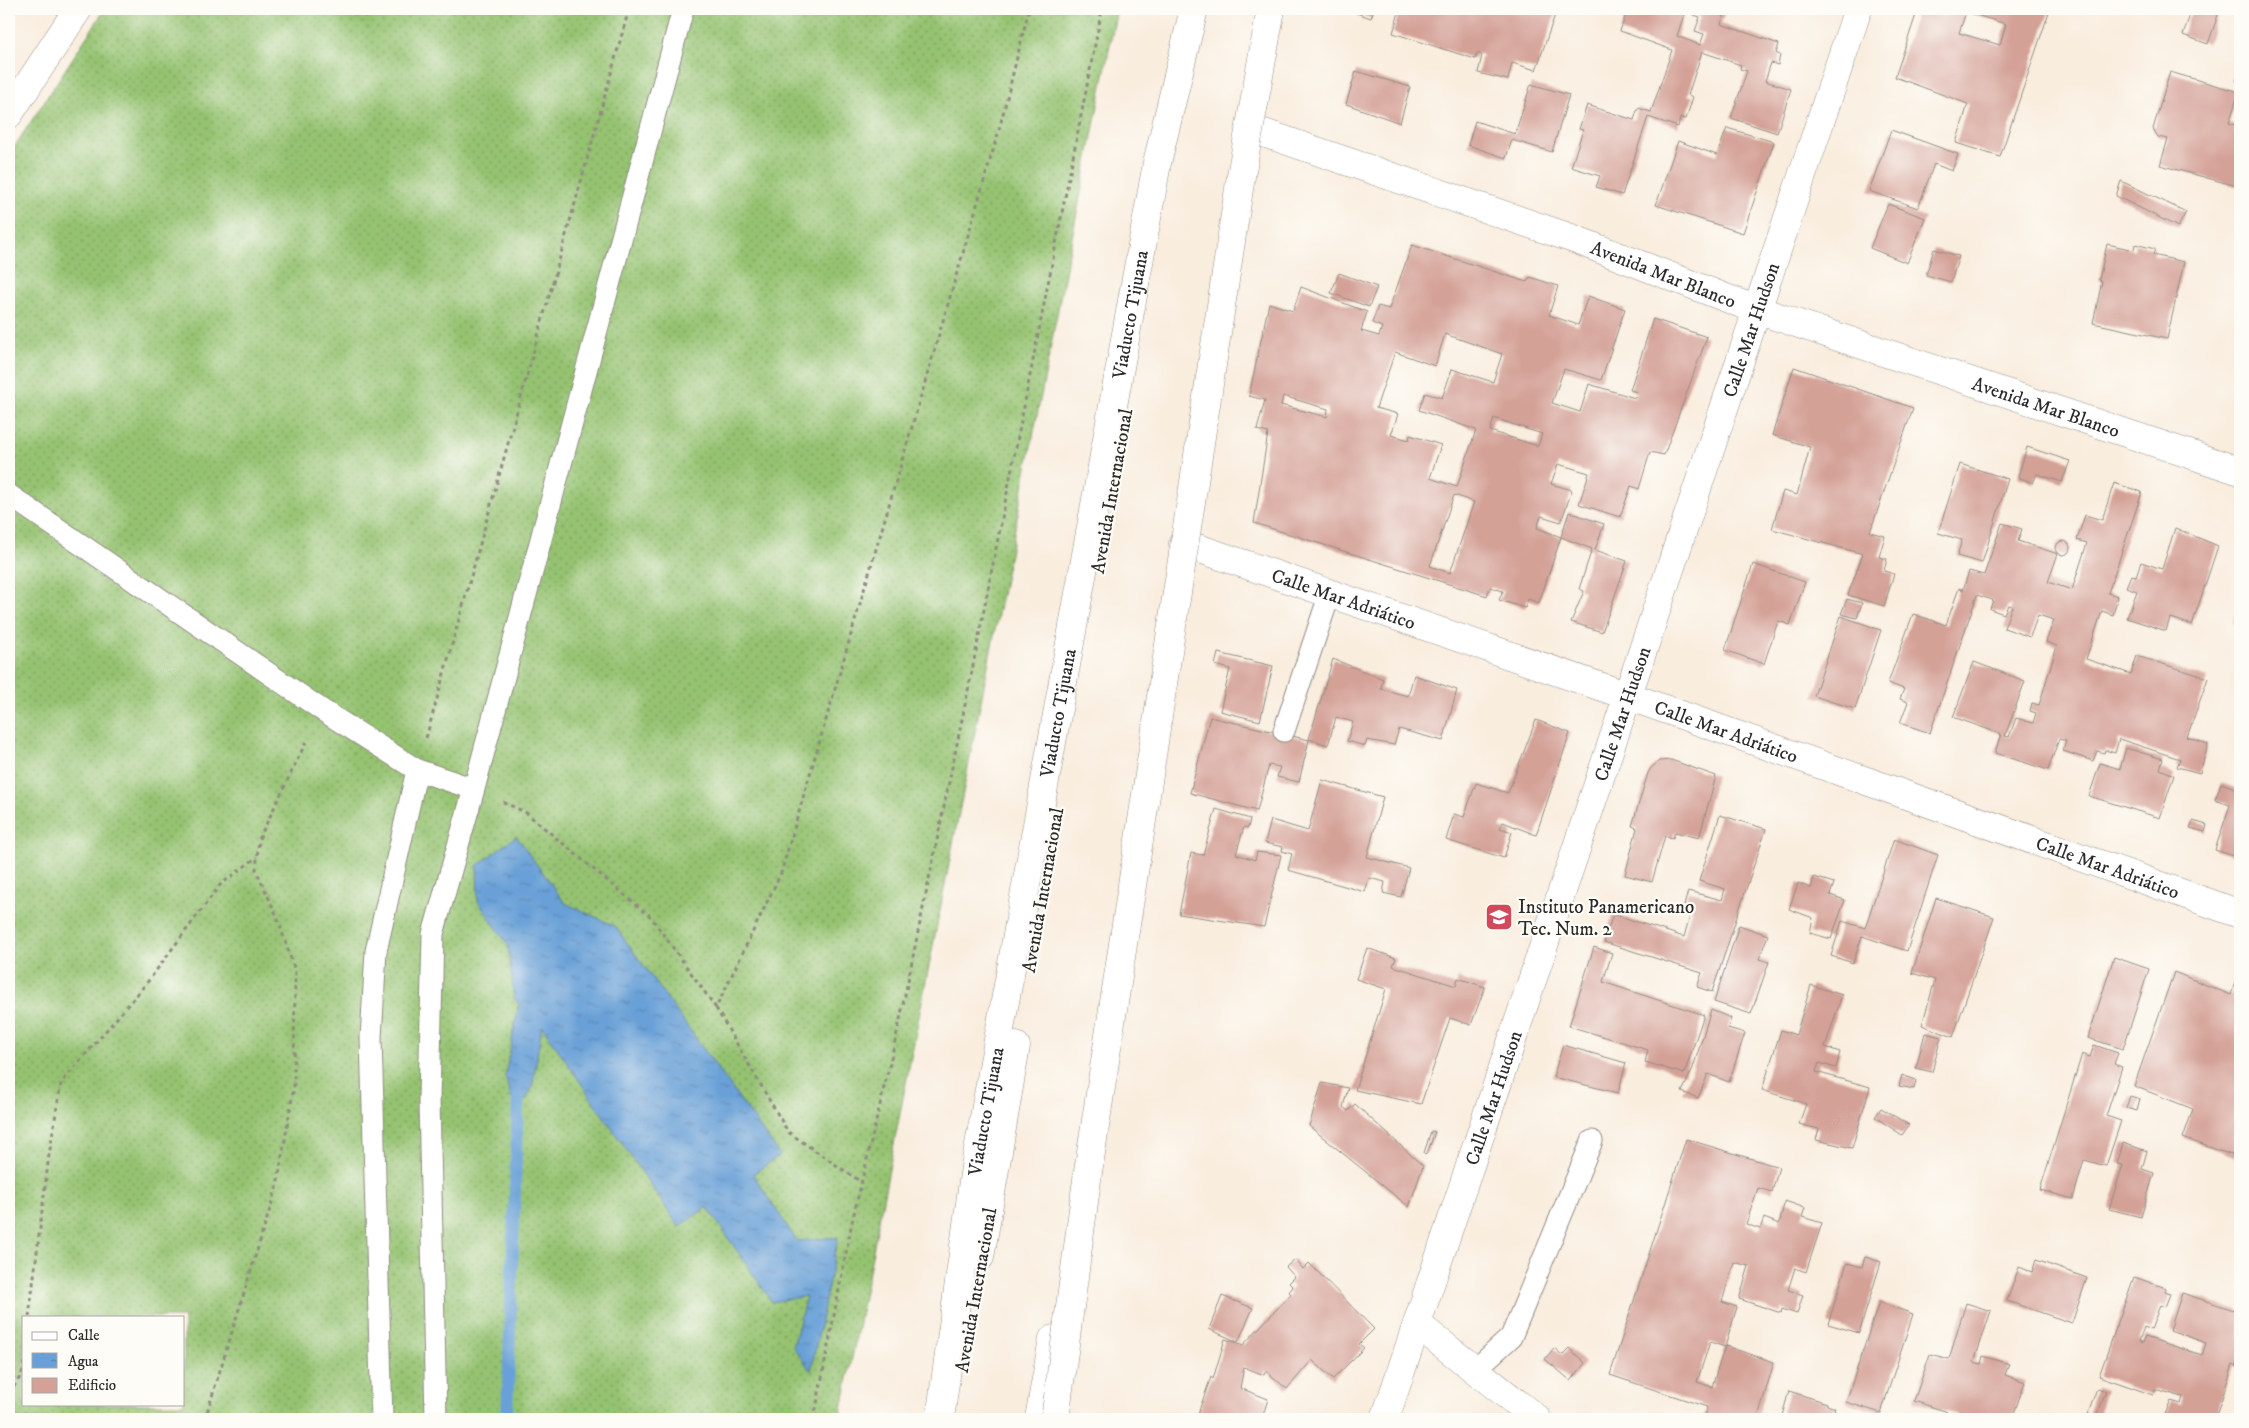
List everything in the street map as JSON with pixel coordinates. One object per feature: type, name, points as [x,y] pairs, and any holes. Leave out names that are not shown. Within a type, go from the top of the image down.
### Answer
[{"type":"main road","points":[[9,114],[78,9]]},
{"type":"main road","name":"Viaducto Tijuana","points":[[940,1419],[978,1148],[1156,173],[1194,9]]},
{"type":"main road","name":"Avenida Internacional","points":[[952,1419],[1142,314],[1203,9]]},
{"type":"main road","points":[[1055,1419],[1099,1103],[1241,176],[1271,9]]},
{"type":"main road","points":[[1039,1419],[1075,1213],[1183,543],[1282,9]]},
{"type":"main road","name":"Calle Mar Hudson","points":[[1385,1419],[1858,9]]},
{"type":"main road","name":"Avenida Mar Blanco","points":[[1258,131],[1574,240],[1757,310],[2240,471]]},
{"type":"main road","name":"Calle Mar Adriático","points":[[1183,543],[1628,696],[2240,914]]},
{"type":"main road","points":[[1417,1324],[1476,1369],[1536,1419]]},
{"type":"lane","points":[[436,1419],[429,1100],[432,934],[474,789],[683,9]]},
{"type":"lane","points":[[9,495],[322,710],[417,770],[474,789]]},
{"type":"lane","points":[[1284,731],[1330,593]]},
{"type":"lane","points":[[382,1419],[371,1038],[376,951],[417,770]]},
{"type":"lane","points":[[1476,1369],[1511,1336],[1592,1141]]},
{"type":"path","points":[[417,770],[629,9]]},
{"type":"path","points":[[716,1008],[781,872],[999,130],[1029,9]]},
{"type":"path","points":[[814,1419],[862,1182],[898,1029],[971,676],[1102,9]]},
{"type":"path","points":[[205,1419],[277,1186],[294,1086],[295,971],[276,914],[256,870],[259,839],[322,710]]},
{"type":"path","points":[[474,789],[525,812],[651,917],[716,1008],[788,1132],[862,1182]]},
{"type":"path","points":[[29,1316],[49,1155],[61,1083],[146,984],[220,885],[257,857]]},
{"type":"path","points":[[9,1394],[22,1374]]},
{"type":"green space","points":[[105,9],[1117,9],[840,1419],[9,1419],[9,155]]},
{"type":"water","points":[[516,836],[565,903],[615,926],[780,1155],[753,1174],[797,1241],[838,1237],[811,1371],[793,1347],[806,1296],[772,1302],[707,1207],[679,1227],[542,1026],[532,1088],[526,1100],[511,1098],[505,1076],[519,1004],[514,998],[508,945],[478,901],[477,866]]},
{"type":"building","points":[[1344,9],[1374,9],[1371,18]]},
{"type":"building","points":[[1400,9],[1557,9],[1536,70],[1512,63],[1508,80],[1478,73],[1482,55],[1477,53],[1475,59],[1393,33]]},
{"type":"building","points":[[1628,9],[1686,9],[1677,36],[1700,45],[1704,34],[1695,31],[1700,17],[1691,14],[1693,9],[1726,9],[1721,24],[1779,44],[1776,53],[1780,55],[1778,65],[1771,63],[1765,81],[1791,89],[1777,133],[1731,118],[1747,71],[1740,69],[1741,65],[1702,52],[1688,95],[1693,97],[1686,119],[1680,118],[1678,127],[1648,117],[1622,195],[1596,187],[1600,176],[1571,167],[1583,130],[1579,129],[1587,105],[1634,120],[1638,108],[1651,112],[1672,50],[1620,31]]},
{"type":"building","points":[[1918,9],[2050,9],[2000,157],[1956,143],[1968,104],[1895,77]],"holes":[[[1966,12],[2006,24],[2000,45],[1959,33]]]},
{"type":"building","points":[[2192,9],[2220,9],[2208,44],[2183,35]]},
{"type":"building","points":[[2240,68],[2240,83],[2236,81]]},
{"type":"building","points":[[1356,71],[1410,87],[1400,123],[1346,104]]},
{"type":"building","points":[[2170,72],[2239,92],[2229,123],[2240,126],[2240,187],[2160,165],[2168,139],[2158,137],[2153,129]]},
{"type":"building","points":[[1531,84],[1569,95],[1552,152],[1512,140],[1506,158],[1468,145],[1475,121],[1515,134]]},
{"type":"building","points":[[1727,128],[1774,142],[1743,233],[1656,205],[1678,141],[1717,155]]},
{"type":"building","points":[[1891,130],[1958,154],[1952,171],[1934,164],[1918,208],[1869,191]]},
{"type":"building","points":[[2121,181],[2186,212],[2178,227],[2116,196]]},
{"type":"building","points":[[1888,204],[1925,218],[1907,263],[1870,248]]},
{"type":"building","points":[[2107,244],[2134,250],[2135,244],[2155,249],[2153,255],[2184,262],[2167,339],[2093,323],[2102,281],[2099,280]]},
{"type":"building","points":[[1412,245],[1527,282],[1530,277],[1558,286],[1549,315],[1578,325],[1588,296],[1625,309],[1601,380],[1564,369],[1552,403],[1580,412],[1589,384],[1635,398],[1637,392],[1630,390],[1653,319],[1707,337],[1664,455],[1650,452],[1639,489],[1631,486],[1620,517],[1579,504],[1589,473],[1558,464],[1551,484],[1572,490],[1561,522],[1541,516],[1537,528],[1561,537],[1539,603],[1528,599],[1525,608],[1499,600],[1503,591],[1490,587],[1487,596],[1254,523],[1268,433],[1257,430],[1265,400],[1249,396],[1269,303],[1293,311],[1301,287],[1367,312],[1361,331],[1379,336],[1382,327],[1372,323],[1378,306],[1389,309]],"holes":[[[1445,334],[1502,354],[1493,382],[1452,369],[1442,398],[1425,393],[1419,410],[1476,430],[1457,487],[1430,478],[1441,445],[1410,435],[1409,440],[1391,435],[1398,414],[1376,408],[1395,352],[1435,366]],[[1283,396],[1328,409],[1327,417],[1281,405]],[[1494,418],[1542,434],[1538,446],[1490,431]],[[1454,495],[1474,502],[1450,573],[1430,566]]]},
{"type":"building","points":[[1934,249],[1959,256],[1951,282],[1926,275]]},
{"type":"building","points":[[1339,273],[1377,287],[1369,307],[1331,293]]},
{"type":"building","points":[[1794,367],[1913,408],[1870,532],[1885,536],[1879,557],[1887,559],[1884,571],[1894,574],[1884,606],[1848,595],[1863,554],[1772,529],[1783,491],[1797,495],[1810,447],[1772,435]]},
{"type":"building","points":[[2027,447],[2070,461],[2062,482],[2037,474],[2033,483],[2018,477]]},
{"type":"building","points":[[1960,464],[2008,479],[1982,563],[1957,556],[1962,540],[1938,533]]},
{"type":"building","points":[[2114,483],[2142,492],[2108,593],[2118,596],[2113,615],[2102,611],[2086,659],[2131,674],[2137,656],[2208,678],[2187,737],[2208,744],[2200,773],[2177,767],[2180,759],[2119,739],[2115,753],[2105,750],[2104,753],[2097,751],[2093,761],[2063,751],[2066,741],[2059,739],[2048,770],[1995,753],[2001,734],[1953,717],[1974,662],[2025,681],[2005,736],[2009,737],[2016,718],[2033,723],[2036,713],[2030,711],[2032,703],[2039,705],[2057,646],[2046,642],[2054,620],[2038,615],[2030,637],[2004,628],[2012,606],[2008,605],[2004,614],[1990,609],[1993,600],[1977,595],[1930,733],[1900,723],[1908,702],[1900,699],[1904,689],[1888,683],[1913,614],[1946,625],[1959,588],[1963,590],[1969,571],[1984,575],[2002,523],[2022,529],[2018,541],[2058,554],[2048,582],[2072,590],[2087,543],[2077,540],[2085,515],[2102,520]]},
{"type":"building","points":[[1569,512],[1604,524],[1595,550],[1627,561],[1602,632],[1571,622],[1584,591],[1579,589],[1592,549],[1561,537]]},
{"type":"building","points":[[2175,528],[2218,546],[2192,625],[2170,618],[2166,631],[2127,618],[2137,591],[2126,587],[2131,575],[2136,576],[2141,562],[2162,569]]},
{"type":"building","points":[[2063,541],[2068,543],[2070,548],[2068,553],[2063,555],[2058,553],[2056,548],[2058,543]]},
{"type":"building","points":[[1753,564],[1805,582],[1790,625],[1778,621],[1764,664],[1725,650]]},
{"type":"building","points":[[1847,599],[1862,603],[1857,618],[1841,614]]},
{"type":"building","points":[[2240,601],[2240,625],[2233,623]]},
{"type":"building","points":[[1841,616],[1881,630],[1855,709],[1814,696]]},
{"type":"building","points":[[1218,653],[1273,666],[1260,721],[1220,711],[1230,669],[1215,665]]},
{"type":"building","points":[[1333,659],[1383,679],[1381,689],[1408,696],[1414,675],[1457,690],[1443,741],[1399,729],[1394,745],[1367,740],[1365,746],[1347,741],[1353,722],[1336,717],[1328,745],[1309,739]]},
{"type":"building","points":[[1210,717],[1309,740],[1299,782],[1277,777],[1280,767],[1269,765],[1257,811],[1190,793]]},
{"type":"building","points":[[1536,720],[1570,733],[1536,835],[1503,822],[1500,828],[1512,832],[1504,858],[1446,840],[1454,814],[1464,817],[1476,783],[1508,793]]},
{"type":"building","points":[[2126,748],[2163,759],[2160,769],[2174,775],[2160,818],[2089,796],[2100,763],[2120,769]]},
{"type":"building","points":[[1671,760],[1716,776],[1699,838],[1675,832],[1673,838],[1665,836],[1652,882],[1625,875],[1637,828],[1632,826],[1648,773],[1659,761]]},
{"type":"building","points":[[2240,775],[2240,858],[2215,850],[2230,805],[2215,800],[2221,783],[2235,788]]},
{"type":"building","points":[[1322,780],[1383,797],[1367,857],[1409,868],[1401,897],[1383,893],[1385,882],[1369,878],[1365,892],[1288,870],[1292,854],[1282,851],[1283,847],[1265,843],[1271,820],[1308,831]]},
{"type":"building","points":[[1216,809],[1250,819],[1248,828],[1244,827],[1236,854],[1255,860],[1257,852],[1281,855],[1264,927],[1179,914],[1191,853],[1203,855]]},
{"type":"building","points":[[1720,815],[1766,829],[1712,992],[1697,987],[1702,973],[1604,942],[1613,914],[1684,937],[1692,908],[1684,906],[1688,891],[1722,900],[1725,889],[1699,881]]},
{"type":"building","points":[[2193,821],[2207,825],[2205,832],[2190,828]]},
{"type":"building","points":[[1894,839],[1938,855],[1907,951],[1862,936],[1853,963],[1831,956],[1842,921],[1865,928]]},
{"type":"building","points":[[1814,877],[1834,883],[1830,895],[1845,900],[1831,939],[1810,933],[1813,918],[1789,909],[1798,883],[1811,888]]},
{"type":"building","points":[[1936,898],[1994,917],[1953,1037],[1922,1025],[1935,980],[1912,973]]},
{"type":"building","points":[[1739,925],[1768,935],[1759,959],[1769,962],[1751,1014],[1714,1002]]},
{"type":"building","points":[[1594,947],[1612,953],[1603,982],[1704,1015],[1684,1074],[1645,1062],[1648,1050],[1569,1026]]},
{"type":"building","points":[[1367,948],[1396,958],[1393,966],[1456,986],[1458,978],[1485,987],[1471,1025],[1450,1018],[1421,1104],[1355,1090],[1386,989],[1356,979]]},
{"type":"building","points":[[2114,957],[2149,969],[2123,1049],[2088,1038]]},
{"type":"building","points":[[2240,967],[2240,1158],[2183,1138],[2193,1109],[2134,1086],[2174,972],[2231,995]]},
{"type":"building","points":[[1811,985],[1842,995],[1825,1047],[1840,1052],[1836,1068],[1819,1063],[1816,1072],[1870,1087],[1852,1148],[1816,1140],[1819,1129],[1799,1124],[1806,1104],[1762,1090],[1781,1030],[1796,1035]]},
{"type":"building","points":[[1711,1010],[1731,1018],[1728,1028],[1745,1033],[1729,1082],[1708,1074],[1698,1098],[1682,1092],[1693,1068]]},
{"type":"building","points":[[1925,1033],[1941,1037],[1932,1072],[1916,1068]]},
{"type":"building","points":[[1563,1045],[1626,1063],[1618,1093],[1553,1077]]},
{"type":"building","points":[[2094,1045],[2118,1053],[2114,1064],[2122,1067],[2106,1116],[2121,1121],[2106,1166],[2084,1160],[2073,1199],[2040,1190],[2082,1054],[2090,1057]]},
{"type":"building","points":[[1902,1075],[1916,1080],[1914,1089],[1899,1086]]},
{"type":"building","points":[[1322,1083],[1348,1088],[1343,1107],[1348,1111],[1355,1104],[1423,1166],[1409,1207],[1309,1126]]},
{"type":"building","points":[[2130,1096],[2140,1099],[2137,1111],[2126,1108]]},
{"type":"building","points":[[1881,1108],[1909,1125],[1902,1135],[1875,1117]]},
{"type":"building","points":[[1431,1131],[1435,1132],[1427,1154],[1424,1153]]},
{"type":"building","points":[[1686,1139],[1779,1167],[1772,1192],[1758,1188],[1746,1224],[1760,1229],[1764,1218],[1779,1224],[1785,1201],[1805,1208],[1802,1217],[1822,1223],[1806,1272],[1795,1268],[1788,1290],[1803,1295],[1797,1314],[1782,1309],[1781,1313],[1739,1299],[1749,1266],[1734,1262],[1722,1302],[1737,1307],[1725,1346],[1774,1362],[1758,1417],[1752,1416],[1751,1419],[1703,1419],[1707,1407],[1610,1375]],"holes":[[[1710,1342],[1725,1347],[1712,1387],[1697,1382]]]},
{"type":"building","points":[[2123,1143],[2147,1151],[2142,1169],[2154,1173],[2141,1217],[2109,1209],[2123,1165],[2117,1164]]},
{"type":"building","points":[[1865,1257],[1881,1262],[1859,1333],[1828,1324],[1847,1263],[1862,1267]]},
{"type":"building","points":[[1295,1259],[1303,1269],[1309,1263],[1374,1329],[1359,1344],[1364,1348],[1333,1379],[1312,1360],[1287,1389],[1266,1371],[1264,1375],[1244,1367],[1240,1388],[1268,1399],[1262,1419],[1196,1419],[1211,1377],[1213,1379],[1225,1339],[1243,1345],[1291,1294],[1289,1292],[1293,1287],[1289,1283],[1295,1277],[1286,1267]]},
{"type":"building","points":[[2036,1260],[2087,1278],[2072,1323],[2007,1301],[2019,1267],[2032,1272]]},
{"type":"building","points":[[2134,1277],[2166,1288],[2165,1292],[2170,1294],[2165,1307],[2160,1305],[2151,1330],[2144,1327],[2139,1341],[2143,1343],[2145,1337],[2202,1355],[2206,1343],[2170,1330],[2182,1293],[2240,1312],[2240,1356],[2237,1367],[2233,1365],[2216,1416],[2217,1419],[2163,1419],[2171,1401],[2181,1404],[2183,1397],[2155,1389],[2153,1395],[2099,1376]]},
{"type":"building","points":[[1222,1296],[1253,1308],[1238,1342],[1209,1329]]},
{"type":"building","points":[[1879,1302],[1913,1314],[1881,1413],[1846,1402]]},
{"type":"building","points":[[1966,1303],[1991,1311],[1974,1362],[1981,1364],[1983,1356],[2009,1364],[2005,1375],[2025,1382],[2012,1419],[1955,1419],[1957,1415],[1914,1401],[1930,1354],[1949,1359]]},
{"type":"building","points":[[1554,1348],[1562,1355],[1569,1348],[1585,1363],[1571,1381],[1545,1359]]},
{"type":"building","points":[[2097,1388],[2106,1391],[2097,1417],[2088,1414]]},
{"type":"building","points":[[1789,1391],[1827,1403],[1827,1405],[1835,1408],[1831,1419],[1781,1419]]},
{"type":"waterway","points":[[507,1419],[518,1099]]},
{"type":"place","name":"Instituto Panamericano Tec. Num. 2","points":[[1499,917]]}]
